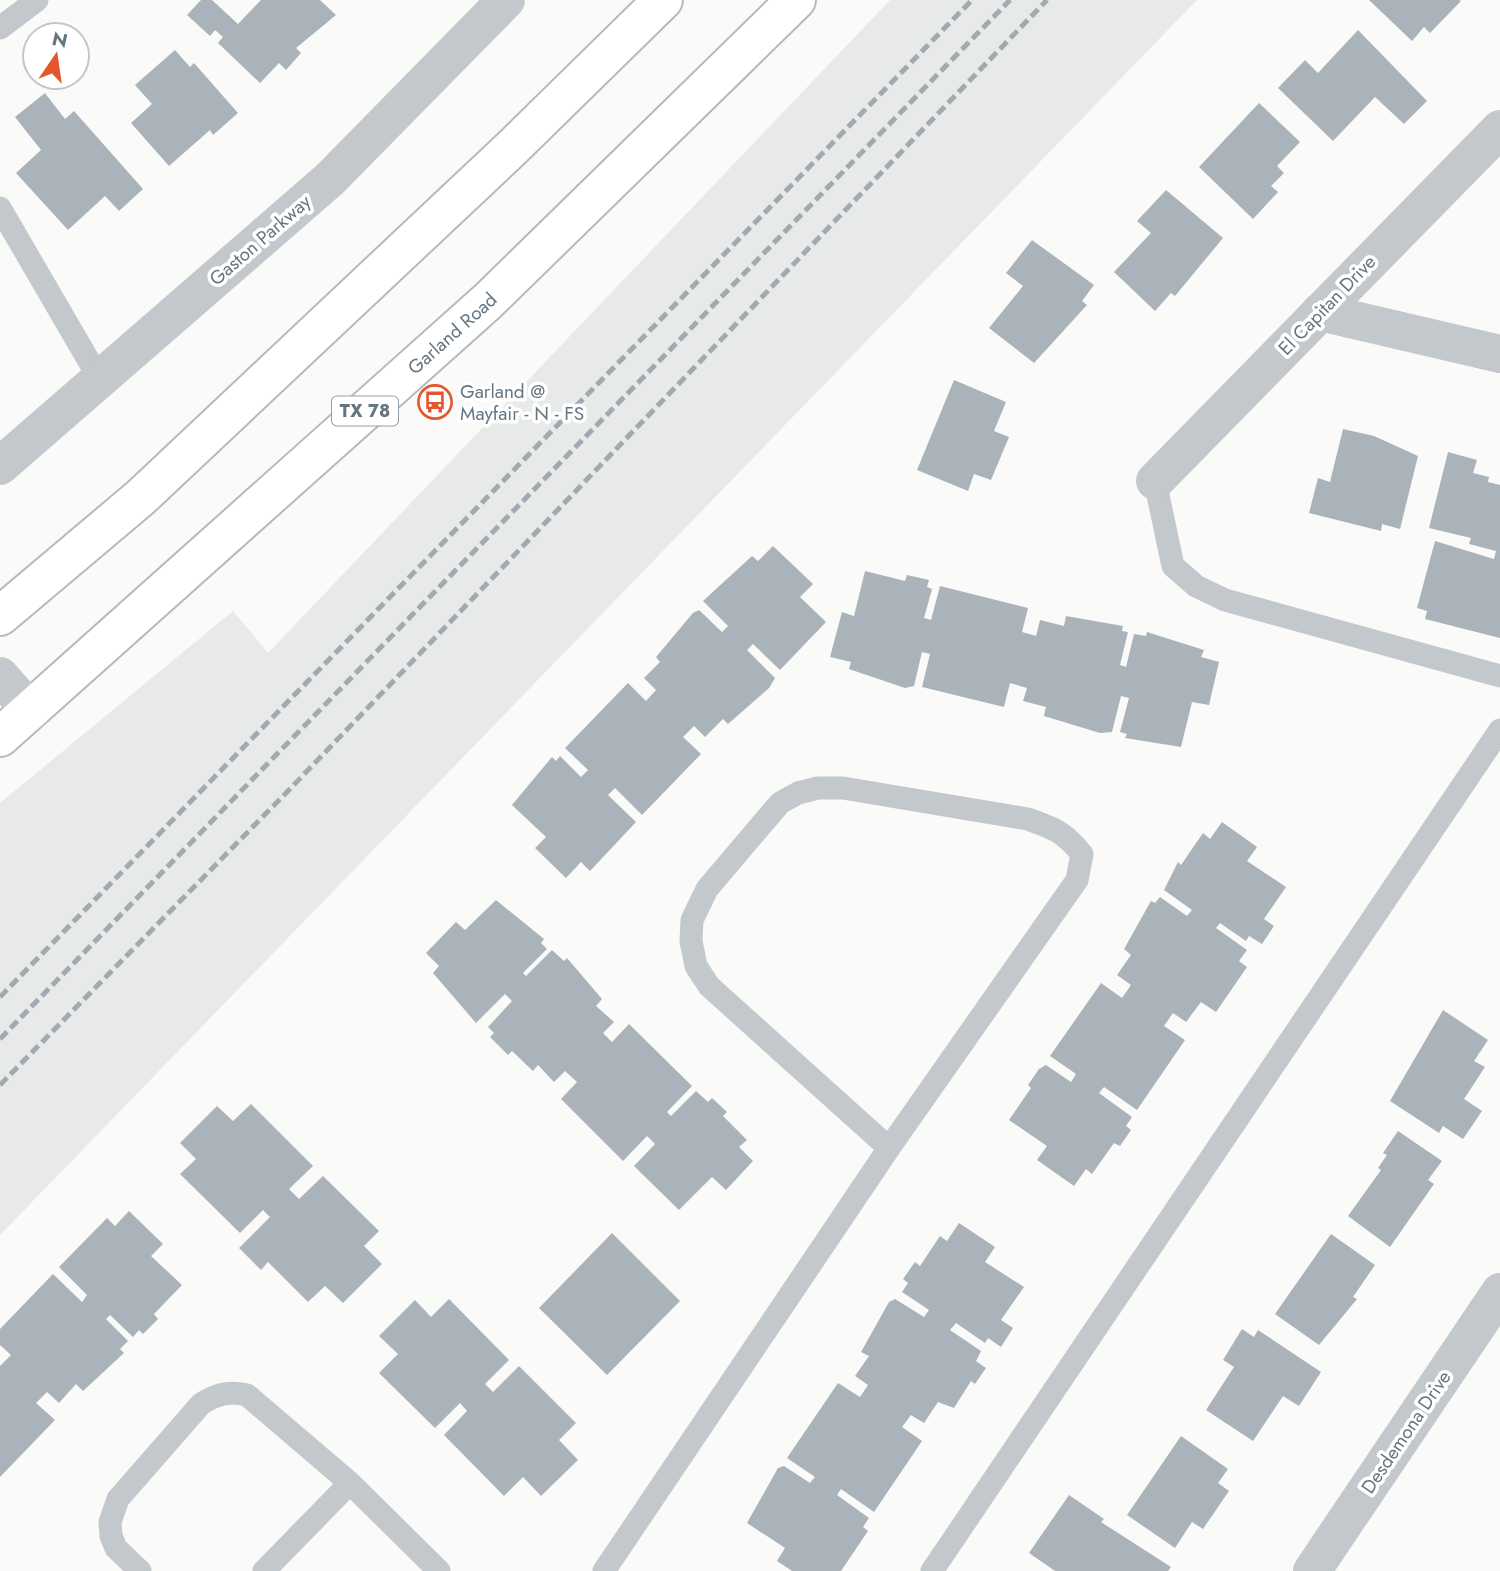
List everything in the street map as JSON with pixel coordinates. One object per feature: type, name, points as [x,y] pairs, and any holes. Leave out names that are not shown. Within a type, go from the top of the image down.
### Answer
[{"type":"main road","points":[[0,616],[140,498],[513,147],[663,0]]},
{"type":"main road","name":"Garland Road","points":[[0,737],[488,300],[796,0]]},
{"type":"street","name":"Gaston Parkway","points":[[0,466],[330,179],[506,0]]},
{"type":"street","name":"El Capitan Drive","points":[[1156,481],[1500,130]]},
{"type":"street","points":[[1320,312],[1500,354]]},
{"type":"street","points":[[0,676],[31,711]]},
{"type":"street","name":"Desdemona Drive","points":[[1312,1571],[1500,1293]]},
{"type":"lane","points":[[0,28],[37,0]]},
{"type":"lane","points":[[0,208],[100,380]]},
{"type":"lane","points":[[1156,481],[1173,566],[1196,586],[1225,600],[1500,676]]},
{"type":"lane","points":[[932,1571],[1500,730]]},
{"type":"lane","points":[[604,1571],[888,1148],[1077,880],[1082,854],[1068,836],[1027,819],[843,788],[818,788],[798,793],[780,803],[707,889],[692,920],[691,942],[696,966],[709,986],[888,1148]]},
{"type":"lane","points":[[140,1571],[116,1548],[111,1536],[110,1522],[118,1499],[201,1405],[213,1396],[233,1392],[247,1395],[349,1483],[439,1571]]},
{"type":"lane","points":[[264,1571],[349,1483]]},
{"type":"shaded area","points":[[890,0],[1197,0],[0,1235],[0,803],[233,611],[268,653]]},
{"type":"building","points":[[201,0],[212,0],[238,24],[261,0],[320,0],[336,15],[296,48],[301,53],[286,70],[279,63],[260,83],[218,43],[223,37],[215,30],[210,36],[187,15]]},
{"type":"building","points":[[1369,0],[1461,1],[1430,33],[1424,27],[1412,41]]},
{"type":"building","points":[[1358,30],[1427,101],[1404,124],[1375,97],[1333,141],[1278,88],[1305,60],[1318,73]]},
{"type":"building","points":[[175,50],[190,67],[194,63],[238,113],[213,135],[210,130],[169,166],[131,123],[152,104],[135,85]]},
{"type":"building","points":[[45,93],[65,119],[74,111],[143,189],[119,211],[105,196],[68,230],[16,173],[41,150],[15,117]]},
{"type":"building","points":[[1259,103],[1300,142],[1277,166],[1284,173],[1271,186],[1278,192],[1253,219],[1199,167]]},
{"type":"building","points":[[1166,190],[1223,238],[1175,296],[1171,293],[1155,311],[1114,272],[1151,233],[1137,221]]},
{"type":"building","points":[[1032,240],[1094,285],[1082,301],[1087,305],[1034,363],[989,328],[1023,286],[1006,273]]},
{"type":"building","points":[[954,380],[1006,402],[994,431],[1009,437],[991,480],[974,474],[968,491],[917,470]]},
{"type":"building","points":[[1343,429],[1374,436],[1418,456],[1400,529],[1382,524],[1381,531],[1309,513],[1318,478],[1330,482]]},
{"type":"building","points":[[1448,452],[1477,460],[1473,473],[1489,477],[1488,482],[1500,485],[1500,638],[1425,619],[1427,611],[1417,608],[1435,541],[1494,559],[1496,551],[1469,544],[1471,538],[1429,528]]},
{"type":"building","points":[[773,546],[813,584],[800,597],[826,622],[780,670],[753,644],[747,650],[775,678],[769,688],[728,724],[723,719],[705,737],[694,726],[683,737],[701,754],[642,815],[615,788],[608,795],[636,822],[590,871],[581,862],[566,878],[535,848],[546,837],[512,805],[552,757],[556,761],[560,756],[581,777],[588,770],[565,748],[628,683],[646,701],[656,690],[644,678],[660,662],[656,657],[693,613],[699,610],[722,632],[728,626],[703,601],[752,556],[758,561]]},
{"type":"building","points":[[865,571],[905,581],[907,575],[929,580],[927,587],[932,589],[924,618],[931,620],[940,586],[1028,608],[1022,632],[1036,636],[1040,620],[1064,626],[1066,616],[1123,626],[1122,631],[1128,632],[1120,665],[1126,667],[1134,634],[1146,636],[1147,632],[1204,650],[1201,657],[1219,662],[1209,705],[1192,702],[1181,747],[1125,738],[1127,734],[1120,732],[1129,698],[1121,696],[1112,732],[1100,733],[1044,716],[1046,707],[1023,701],[1027,688],[1010,683],[1004,707],[922,687],[930,654],[922,652],[914,686],[905,688],[849,669],[851,662],[830,657],[842,612],[854,616]]},
{"type":"building","points":[[1222,822],[1257,847],[1247,861],[1286,887],[1264,919],[1274,926],[1262,944],[1249,936],[1246,941],[1220,923],[1216,928],[1247,950],[1239,961],[1247,967],[1216,1012],[1201,1002],[1186,1022],[1173,1013],[1164,1026],[1185,1040],[1137,1110],[1104,1087],[1099,1093],[1132,1117],[1126,1126],[1131,1130],[1120,1146],[1114,1143],[1092,1174],[1086,1169],[1074,1186],[1037,1160],[1047,1146],[1009,1120],[1031,1088],[1028,1085],[1039,1069],[1046,1065],[1071,1082],[1076,1074],[1050,1056],[1101,983],[1122,998],[1131,985],[1117,975],[1131,955],[1124,949],[1151,901],[1155,903],[1160,897],[1187,916],[1192,910],[1164,890],[1178,862],[1181,865],[1203,833],[1210,839]]},
{"type":"building","points":[[496,900],[544,939],[541,943],[547,949],[523,973],[526,976],[552,950],[564,961],[567,958],[602,999],[596,1006],[614,1022],[603,1033],[612,1042],[629,1024],[692,1086],[667,1112],[671,1116],[696,1091],[708,1102],[712,1098],[727,1112],[723,1116],[747,1140],[739,1147],[753,1161],[726,1190],[712,1177],[679,1210],[634,1166],[655,1144],[647,1136],[623,1161],[561,1099],[577,1082],[565,1071],[554,1082],[538,1065],[533,1071],[512,1051],[508,1055],[490,1037],[494,1033],[488,1027],[512,1001],[505,994],[476,1023],[433,973],[439,966],[426,953],[456,922],[465,930]]},
{"type":"building","points":[[1443,1010],[1488,1040],[1474,1061],[1485,1067],[1464,1099],[1482,1111],[1463,1139],[1443,1126],[1439,1133],[1390,1101]]},
{"type":"building","points":[[251,1104],[313,1166],[289,1189],[299,1199],[323,1176],[379,1231],[364,1246],[382,1264],[343,1303],[325,1286],[308,1302],[268,1262],[261,1270],[239,1248],[270,1217],[263,1210],[240,1233],[180,1174],[196,1159],[180,1143],[217,1106],[233,1121]]},
{"type":"building","points":[[1398,1131],[1442,1161],[1428,1180],[1434,1184],[1390,1247],[1348,1216],[1381,1170],[1378,1168],[1387,1155],[1383,1153]]},
{"type":"building","points":[[129,1211],[163,1244],[151,1256],[182,1285],[154,1314],[158,1319],[143,1334],[139,1330],[133,1337],[110,1315],[106,1319],[128,1341],[120,1349],[124,1353],[83,1391],[76,1384],[59,1403],[47,1392],[36,1403],[55,1420],[0,1477],[0,1366],[11,1355],[0,1345],[0,1329],[53,1274],[82,1302],[87,1295],[59,1267],[107,1218],[115,1226]]},
{"type":"building","points":[[959,1223],[995,1247],[985,1262],[1024,1287],[1001,1320],[1013,1328],[1001,1347],[988,1338],[985,1343],[956,1323],[950,1330],[981,1351],[976,1361],[986,1368],[975,1384],[971,1381],[954,1408],[938,1402],[924,1423],[911,1415],[902,1427],[922,1441],[874,1512],[841,1489],[837,1495],[869,1518],[863,1527],[868,1531],[841,1571],[792,1571],[777,1561],[785,1548],[747,1523],[778,1468],[784,1466],[810,1483],[815,1477],[787,1458],[838,1383],[860,1397],[868,1385],[855,1376],[869,1356],[861,1352],[889,1302],[895,1299],[924,1317],[929,1310],[902,1292],[908,1283],[903,1279],[915,1262],[920,1266],[940,1236],[947,1241]]},
{"type":"building","points":[[612,1233],[680,1301],[607,1375],[539,1308]]},
{"type":"building","points":[[1331,1234],[1375,1265],[1353,1297],[1357,1299],[1319,1345],[1275,1314]]},
{"type":"building","points":[[449,1299],[509,1360],[485,1384],[493,1392],[519,1366],[576,1423],[559,1440],[578,1460],[541,1496],[523,1477],[504,1496],[444,1435],[467,1411],[460,1403],[435,1428],[379,1373],[398,1354],[379,1336],[415,1300],[431,1317]]},
{"type":"building","points":[[1242,1329],[1254,1337],[1258,1330],[1321,1372],[1299,1406],[1283,1396],[1253,1441],[1206,1410],[1234,1367],[1223,1360]]},
{"type":"building","points":[[1181,1436],[1228,1469],[1218,1483],[1229,1491],[1203,1529],[1192,1522],[1175,1548],[1127,1515]]},
{"type":"building","points":[[1069,1495],[1104,1519],[1101,1522],[1171,1567],[1168,1571],[1055,1571],[1029,1553]]},
{"type":"railway","points":[[0,997],[972,0]]},
{"type":"railway","points":[[0,1039],[1010,0]]},
{"type":"railway","points":[[0,1085],[286,793],[1047,0]]},
{"type":"place","name":"Garland @ Mayfair - N - FS","points":[[435,402]]}]
